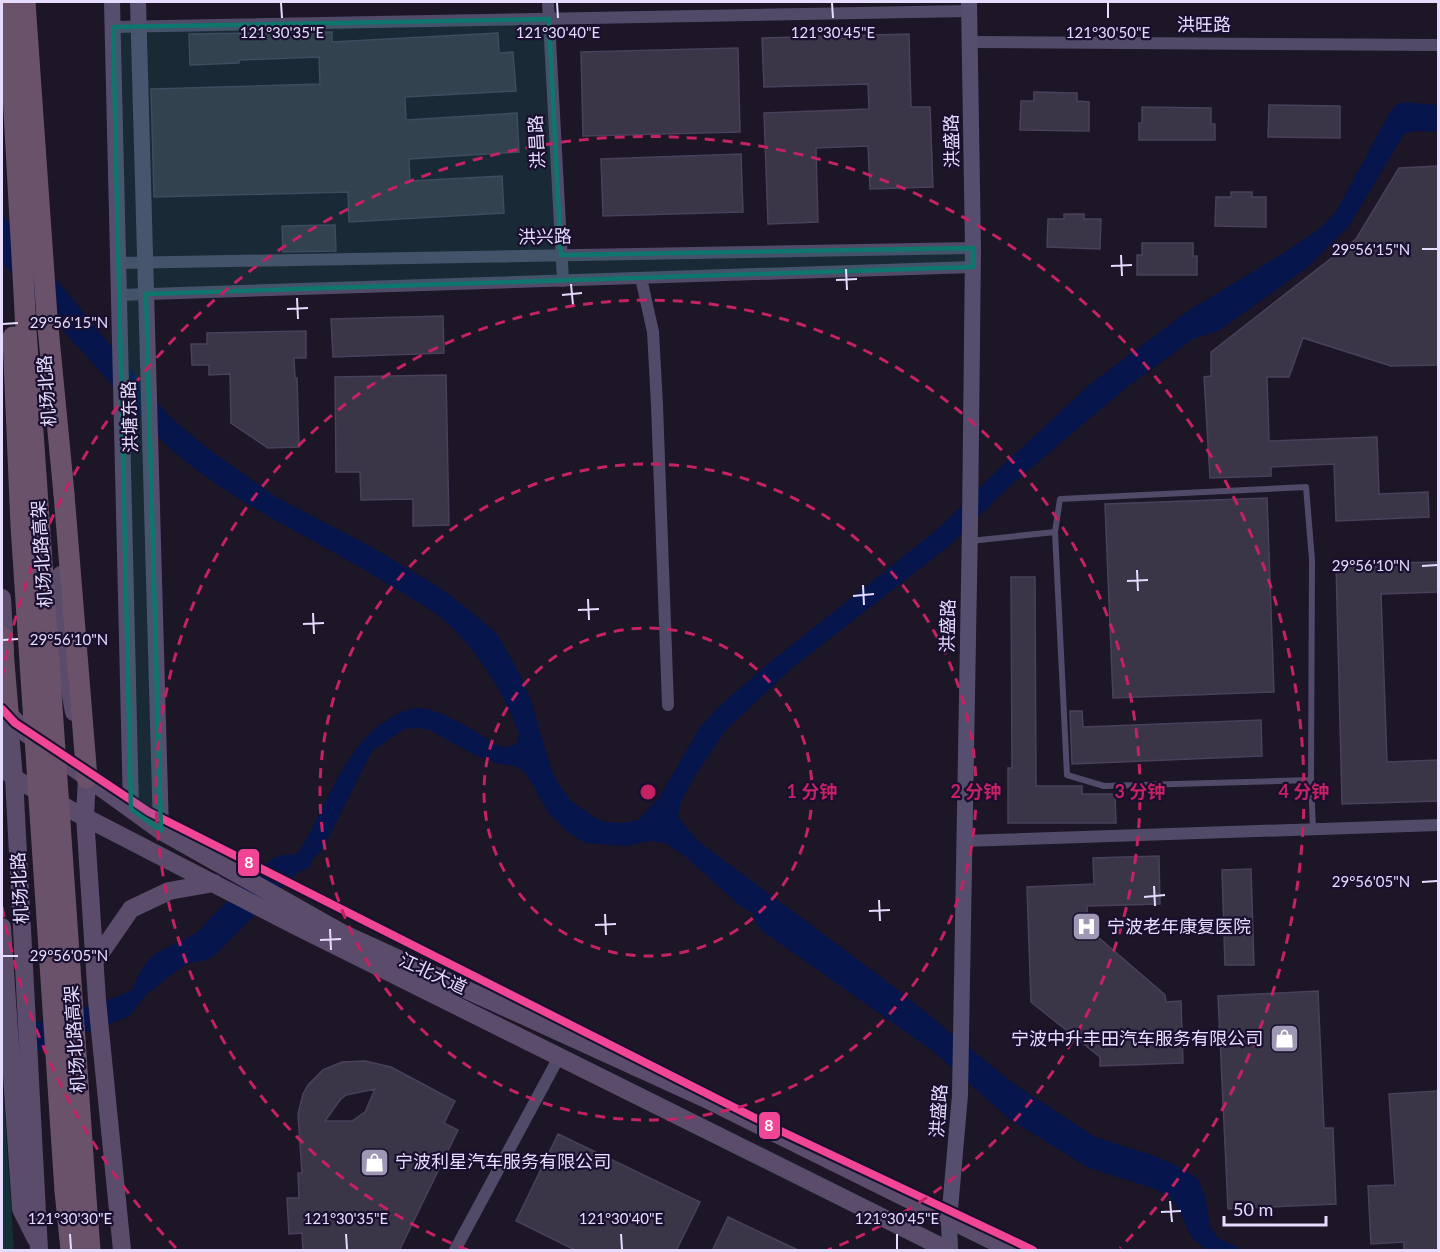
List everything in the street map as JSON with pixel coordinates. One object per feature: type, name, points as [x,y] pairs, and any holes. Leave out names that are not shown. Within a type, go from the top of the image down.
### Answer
[{"type":"highway","name":"机场北路高架","points":[[8,2],[75,1188],[71,1251]]},
{"type":"highway","points":[[25,2],[47,316],[87,778]]},
{"type":"highway","name":"机场北路高架","points":[[2,90],[21,526],[75,1188],[90,1251]]},
{"type":"highway","points":[[2,637],[5,709]]},
{"type":"main road","name":"机场北路","points":[[31,2],[44,362],[67,674],[87,778],[86,816]]},
{"type":"main road","name":"洪塘东路","points":[[112,2],[130,809]]},
{"type":"main road","name":"洪塘东路","points":[[138,2],[161,831]]},
{"type":"main road","name":"洪盛路","points":[[949,1251],[949,1221],[960,1095],[970,533],[973,248],[969,6]]},
{"type":"main road","name":"机场北路","points":[[2,598],[8,772],[25,988],[39,1248]]},
{"type":"main road","points":[[5,709],[27,734],[161,831],[220,864],[304,920]]},
{"type":"main road","points":[[2,796],[8,772],[86,816],[215,883],[304,920]]},
{"type":"main road","points":[[86,816],[97,1000],[122,1251]]},
{"type":"main road","points":[[95,961],[131,909],[169,891],[215,883]]},
{"type":"main road","name":"江北大道","points":[[304,920],[559,1057],[949,1251]]},
{"type":"main road","name":"江北大道","points":[[304,920],[344,933],[704,1098],[1011,1251]]},
{"type":"main road","points":[[2,927],[21,1209],[39,1248]]},
{"type":"street","name":"洪昌路","points":[[548,2],[562,281]]},
{"type":"street","points":[[112,27],[549,19],[969,6]]},
{"type":"street","name":"洪旺路","points":[[970,42],[1438,45]]},
{"type":"street","name":"洪兴路","points":[[119,263],[973,248]]},
{"type":"street","points":[[119,296],[973,267]]},
{"type":"street","points":[[641,278],[653,332],[668,705]]},
{"type":"street","points":[[963,841],[1438,825]]},
{"type":"street","points":[[455,1251],[559,1057]]},
{"type":"lane","points":[[1311,780],[1104,786],[1067,776],[1055,532],[1060,499],[1306,487],[1312,560],[1311,780],[1313,830]]},
{"type":"lane","points":[[970,533],[1055,532]]},
{"type":"highlighted area","points":[[549,19],[561,255],[973,248],[973,267],[146,294],[161,831],[131,809],[113,27]]},
{"type":"green space","points":[[2,1073],[14,1250],[2,1250]]},
{"type":"shaded area","points":[[1405,102],[1438,105],[1438,132],[1415,131],[1404,134],[1349,226],[1308,267],[1220,330],[1193,339],[1131,384],[1013,483],[949,546],[791,669],[725,731],[693,779],[680,804],[678,817],[698,841],[896,988],[1010,1081],[1095,1137],[1155,1156],[1198,1179],[1205,1196],[1210,1227],[1218,1238],[1244,1250],[1207,1250],[1191,1237],[1180,1212],[1170,1197],[1155,1189],[1089,1168],[1009,1119],[933,1051],[765,933],[756,924],[753,913],[740,906],[686,857],[665,843],[651,841],[626,846],[585,843],[568,832],[550,815],[526,774],[516,766],[500,764],[475,755],[431,731],[420,728],[405,729],[372,751],[322,850],[312,860],[310,867],[298,872],[214,956],[207,960],[186,964],[147,994],[128,1017],[2,1064],[2,1034],[132,990],[141,970],[151,957],[197,932],[272,859],[297,854],[349,760],[376,728],[394,716],[413,709],[428,709],[504,747],[516,744],[519,735],[498,688],[479,659],[439,616],[216,484],[163,442],[2,262],[2,214],[169,416],[202,444],[276,497],[370,546],[442,589],[497,634],[531,700],[551,769],[558,783],[571,801],[594,817],[605,822],[624,823],[638,820],[659,798],[700,727],[722,704],[768,664],[939,528],[1089,385],[1188,311],[1322,227],[1337,210],[1390,112],[1397,104]]},
{"type":"building","points":[[332,32],[332,42],[498,33],[499,53],[513,52],[516,91],[405,97],[406,120],[517,113],[519,152],[409,159],[410,181],[502,176],[504,213],[349,222],[348,192],[154,197],[151,89],[320,84],[319,57],[239,60],[239,63],[190,65],[189,34]]},
{"type":"building","points":[[909,34],[911,107],[930,107],[933,187],[870,189],[868,146],[816,148],[818,222],[768,224],[764,113],[869,109],[868,84],[764,87],[762,38]]},
{"type":"building","points":[[738,48],[740,132],[583,136],[581,52]]},
{"type":"building","points":[[1034,92],[1077,93],[1077,101],[1089,102],[1089,131],[1020,130],[1021,101],[1034,101]]},
{"type":"building","points":[[1269,105],[1340,106],[1340,138],[1268,137]]},
{"type":"building","points":[[1142,107],[1211,108],[1211,124],[1215,124],[1215,140],[1139,140]]},
{"type":"building","points":[[741,154],[743,212],[603,216],[601,159]]},
{"type":"building","points":[[1438,166],[1438,365],[1391,366],[1303,338],[1289,377],[1267,377],[1269,441],[1377,437],[1379,494],[1428,492],[1429,517],[1336,521],[1334,464],[1271,467],[1271,476],[1210,478],[1204,377],[1211,376],[1211,352],[1356,239],[1399,168]]},
{"type":"building","points":[[1231,192],[1252,192],[1252,197],[1266,197],[1266,227],[1215,226],[1216,197],[1231,197]]},
{"type":"building","points":[[1064,214],[1084,214],[1084,219],[1101,219],[1100,249],[1047,247],[1048,219],[1064,219]]},
{"type":"building","points":[[335,225],[336,251],[283,252],[282,226]]},
{"type":"building","points":[[1142,243],[1193,243],[1193,256],[1197,256],[1197,275],[1137,275],[1137,255],[1142,255]]},
{"type":"building","points":[[443,316],[444,353],[333,357],[331,319]]},
{"type":"building","points":[[306,331],[306,358],[294,358],[295,378],[297,378],[299,447],[268,448],[231,423],[230,374],[209,375],[209,365],[192,365],[191,344],[207,344],[207,333]]},
{"type":"building","points":[[446,375],[449,525],[413,526],[413,499],[361,500],[360,472],[336,472],[335,377]]},
{"type":"building","points":[[1267,498],[1274,692],[1113,698],[1105,504]]},
{"type":"building","points":[[1438,562],[1438,592],[1381,594],[1387,762],[1438,760],[1438,801],[1342,804],[1336,564]]},
{"type":"building","points":[[1011,577],[1035,577],[1036,786],[1082,786],[1082,794],[1115,794],[1116,823],[1008,823],[1008,768],[1012,768]]},
{"type":"building","points":[[1070,711],[1082,711],[1083,727],[1261,720],[1262,756],[1072,764]]},
{"type":"building","points":[[1159,856],[1160,904],[1087,906],[1089,938],[1099,938],[1165,995],[1166,1002],[1181,1001],[1183,1063],[1100,1066],[1100,1057],[1031,1002],[1027,887],[1094,884],[1093,858]]},
{"type":"building","points":[[1251,869],[1254,965],[1225,965],[1222,870]]},
{"type":"building","points":[[1318,991],[1324,1128],[1333,1128],[1336,1204],[1228,1209],[1218,996]]},
{"type":"building","points":[[365,1061],[391,1067],[455,1101],[444,1123],[458,1130],[399,1251],[303,1251],[302,1233],[289,1234],[287,1198],[299,1198],[298,1173],[302,1173],[298,1114],[303,1094],[308,1085],[323,1070],[342,1062]],"holes":[[[375,1089],[365,1112],[352,1121],[325,1121],[346,1095]]]},
{"type":"building","points":[[1438,1091],[1438,1251],[1404,1251],[1404,1242],[1371,1244],[1368,1186],[1395,1185],[1389,1094]]},
{"type":"building","points":[[558,1134],[700,1202],[676,1251],[577,1251],[516,1221]]},
{"type":"building","points":[[728,1217],[800,1251],[712,1251]]},
{"type":"transit line","name":"8","points":[[2,709],[15,723],[149,812],[783,1132],[1033,1250]]},
{"type":"place","name":"宁波老年康复医院","points":[[1086,927]]},
{"type":"place","name":"宁波中升丰田汽车服务有限公司","points":[[1284,1039]]},
{"type":"place","name":"宁波利星汽车服务有限公司","points":[[374,1162]]}]
